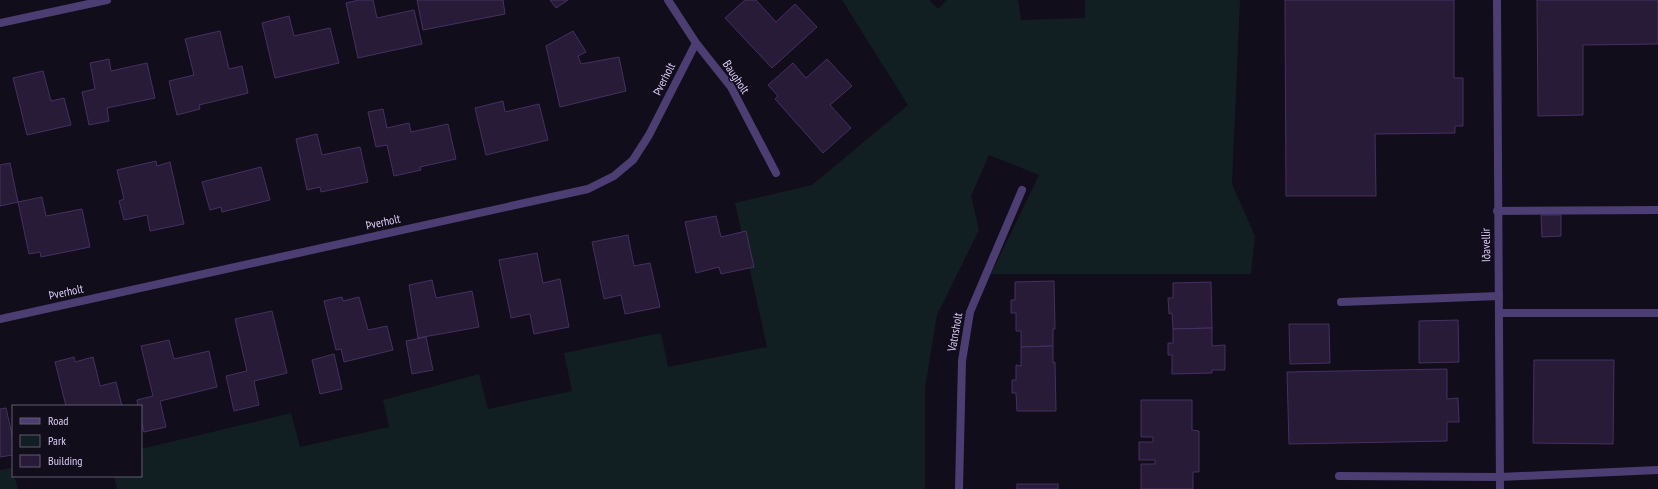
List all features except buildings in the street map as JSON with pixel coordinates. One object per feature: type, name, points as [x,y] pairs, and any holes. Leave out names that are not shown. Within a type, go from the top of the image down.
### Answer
[{"type":"street","points":[[0,23],[107,0]]},
{"type":"street","name":"Baugholt","points":[[668,0],[696,43],[730,87],[776,173]]},
{"type":"street","name":"Iðavellir","points":[[1497,0],[1497,211],[1500,489]]},
{"type":"street","name":"Þverholt","points":[[0,319],[588,189],[614,176],[633,160],[650,135],[696,43]]},
{"type":"street","name":"Vatnsholt","points":[[959,489],[962,361],[970,312],[1022,190]]},
{"type":"street","points":[[1497,211],[1658,210]]},
{"type":"street","points":[[1341,302],[1499,296]]},
{"type":"street","points":[[1499,313],[1658,313]]},
{"type":"street","points":[[1339,476],[1500,477],[1658,470]]},
{"type":"green space","points":[[842,0],[929,0],[938,9],[947,0],[1018,0],[1021,20],[1085,18],[1085,0],[1240,0],[1232,184],[1255,236],[1251,274],[991,274],[1039,175],[989,155],[971,196],[979,230],[937,315],[925,388],[925,489],[117,489],[114,477],[142,477],[142,449],[291,413],[300,447],[389,427],[383,400],[479,374],[488,409],[572,391],[564,353],[661,333],[668,367],[767,347],[735,203],[812,185],[908,105]]},
{"type":"green space","points":[[12,468],[12,477],[14,477],[18,489],[0,489],[0,470]]}]
